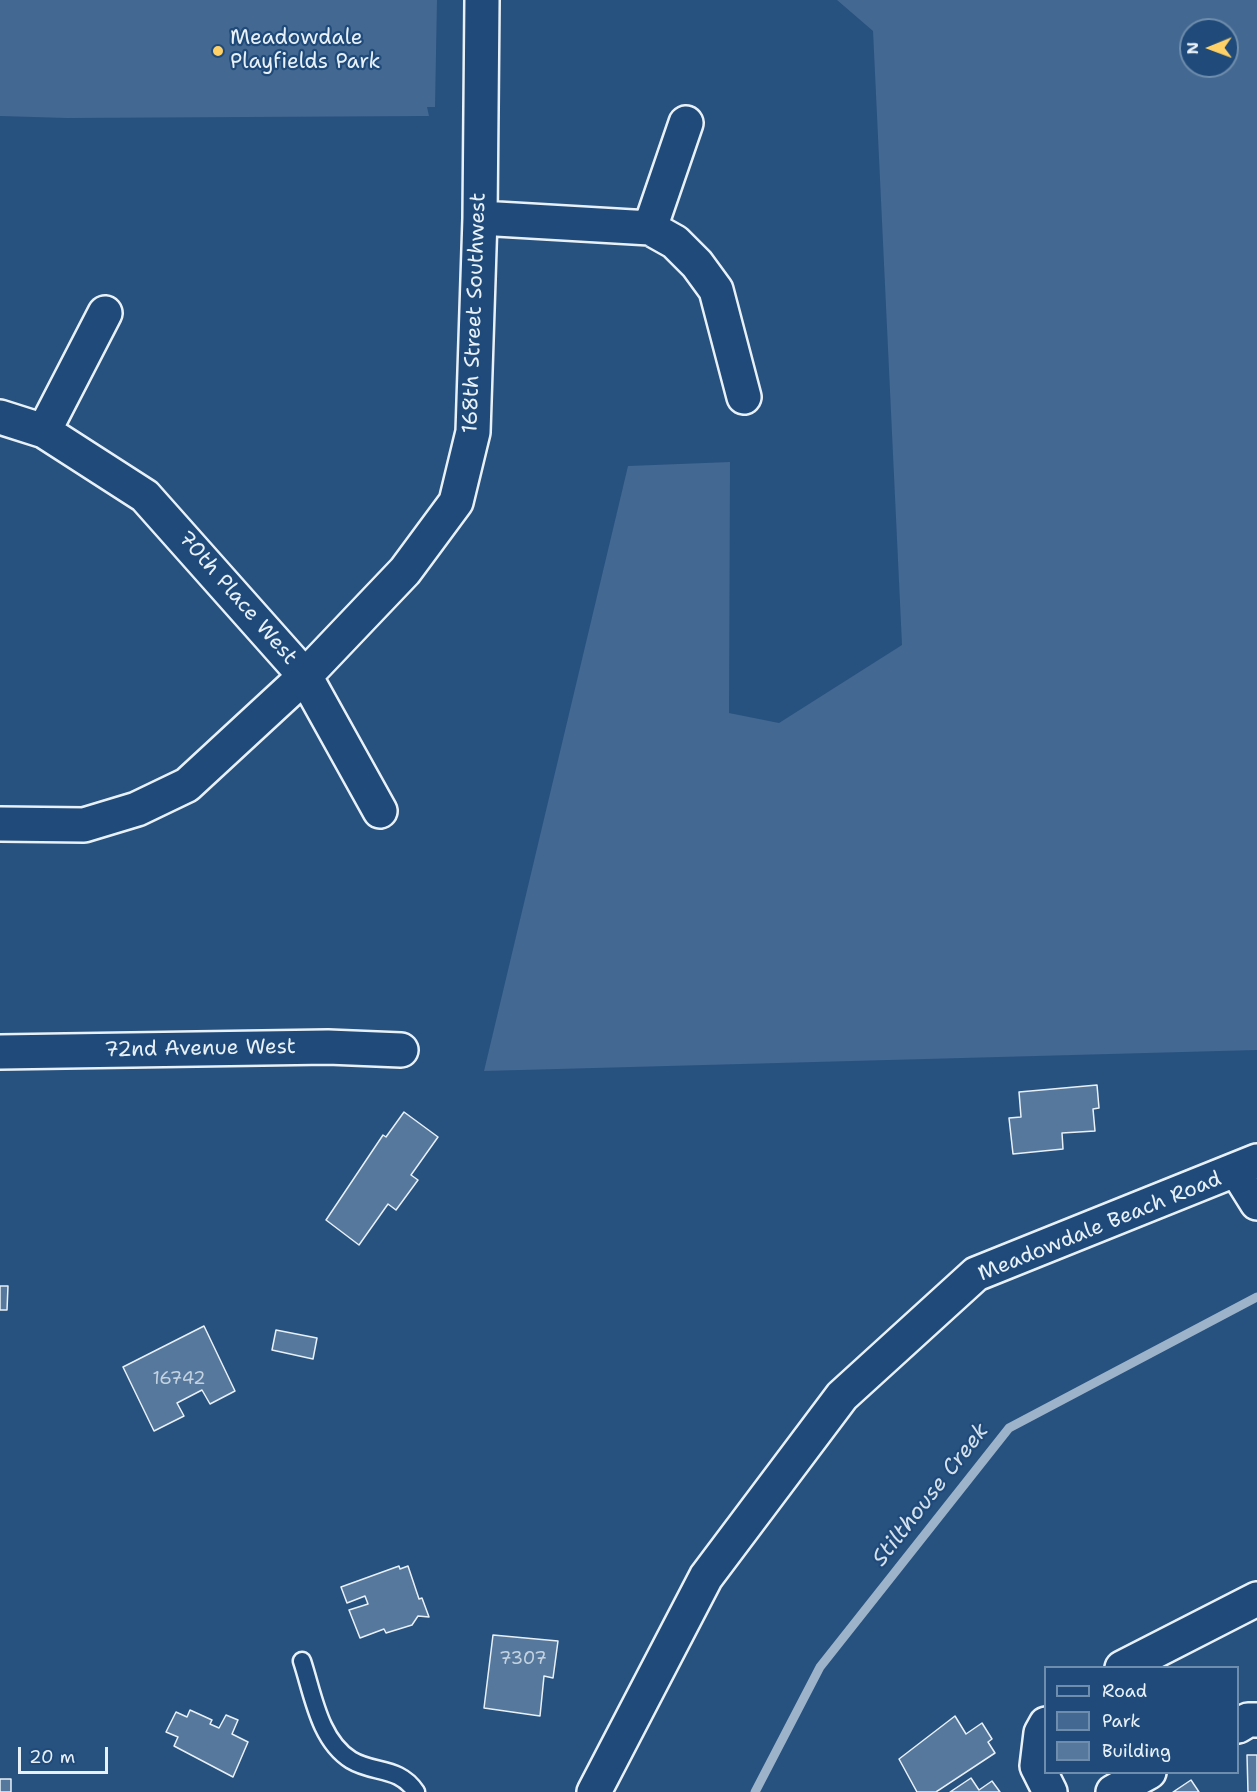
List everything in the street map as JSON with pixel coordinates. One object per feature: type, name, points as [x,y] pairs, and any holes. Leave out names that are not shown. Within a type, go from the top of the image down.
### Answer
[{"type":"street","name":"168th Street Southwest","points":[[0,824],[84,825],[137,809],[187,784],[305,676],[405,571],[456,502],[473,432],[480,218],[482,0]]},
{"type":"street","points":[[650,228],[686,123]]},
{"type":"street","points":[[480,218],[650,228],[675,242],[697,264],[716,290],[744,397]]},
{"type":"street","points":[[44,431],[105,313]]},
{"type":"street","name":"70th Place West","points":[[0,417],[44,431],[145,496],[305,676],[380,811]]},
{"type":"street","name":"72nd Avenue West","points":[[0,1052],[328,1047],[401,1050]]},
{"type":"street","points":[[1247,1166],[1257,1203]]},
{"type":"street","name":"Meadowdale Beach Road","points":[[594,1792],[706,1577],[842,1396],[976,1274],[1247,1166]]},
{"type":"street","points":[[1126,1666],[1257,1599]]},
{"type":"street","points":[[1239,1725],[1248,1720],[1257,1720]]},
{"type":"street","points":[[1044,1728],[1041,1733],[1037,1766],[1050,1792]]},
{"type":"street","points":[[1113,1792],[1147,1774]]},
{"type":"lane","points":[[302,1661],[327,1736],[351,1760],[408,1779],[416,1792]]},
{"type":"green space","name":"Meadowdale Playfields Park","points":[[0,0],[437,0],[435,107],[427,107],[429,116],[67,118],[0,116]]},
{"type":"green space","points":[[837,0],[1257,0],[1257,1050],[484,1071],[628,466],[730,462],[729,713],[779,723],[902,645],[873,31]]},
{"type":"building","points":[[1097,1085],[1099,1108],[1093,1109],[1095,1131],[1062,1133],[1063,1149],[1013,1154],[1009,1118],[1021,1117],[1019,1092]]},
{"type":"building","points":[[404,1112],[438,1137],[411,1175],[418,1180],[396,1210],[388,1204],[359,1245],[326,1220],[383,1135],[386,1137]]},
{"type":"building","points":[[0,1286],[8,1286],[7,1310],[0,1310]]},
{"type":"building","points":[[204,1326],[235,1391],[210,1404],[202,1390],[177,1403],[184,1416],[154,1431],[123,1367]]},
{"type":"building","points":[[276,1330],[317,1338],[313,1359],[272,1350]]},
{"type":"building","points":[[399,1566],[400,1569],[408,1566],[419,1599],[422,1598],[429,1617],[418,1616],[412,1625],[386,1633],[384,1629],[360,1638],[349,1610],[368,1604],[365,1596],[347,1603],[341,1587]]},
{"type":"building","points":[[493,1635],[558,1641],[553,1678],[544,1676],[540,1716],[484,1708]]},
{"type":"building","points":[[190,1710],[212,1720],[210,1724],[219,1728],[226,1715],[238,1720],[232,1734],[248,1742],[233,1777],[174,1746],[178,1737],[166,1732],[176,1712],[187,1717]]},
{"type":"building","points":[[955,1716],[966,1734],[982,1723],[992,1739],[988,1742],[995,1753],[936,1792],[917,1792],[899,1759]]},
{"type":"building","points":[[1247,1755],[1257,1755],[1257,1792],[1248,1792]]},
{"type":"building","points":[[971,1778],[979,1790],[992,1781],[1000,1792],[950,1792]]},
{"type":"building","points":[[0,1779],[11,1779],[11,1792],[0,1792]]},
{"type":"building","points":[[1191,1780],[1199,1792],[1173,1792]]},
{"type":"waterway","name":"Stilthouse Creek","points":[[755,1792],[820,1667],[1009,1428],[1257,1297]]},
{"type":"place","name":"Meadowdale Playfields Park","points":[[218,51]]}]
